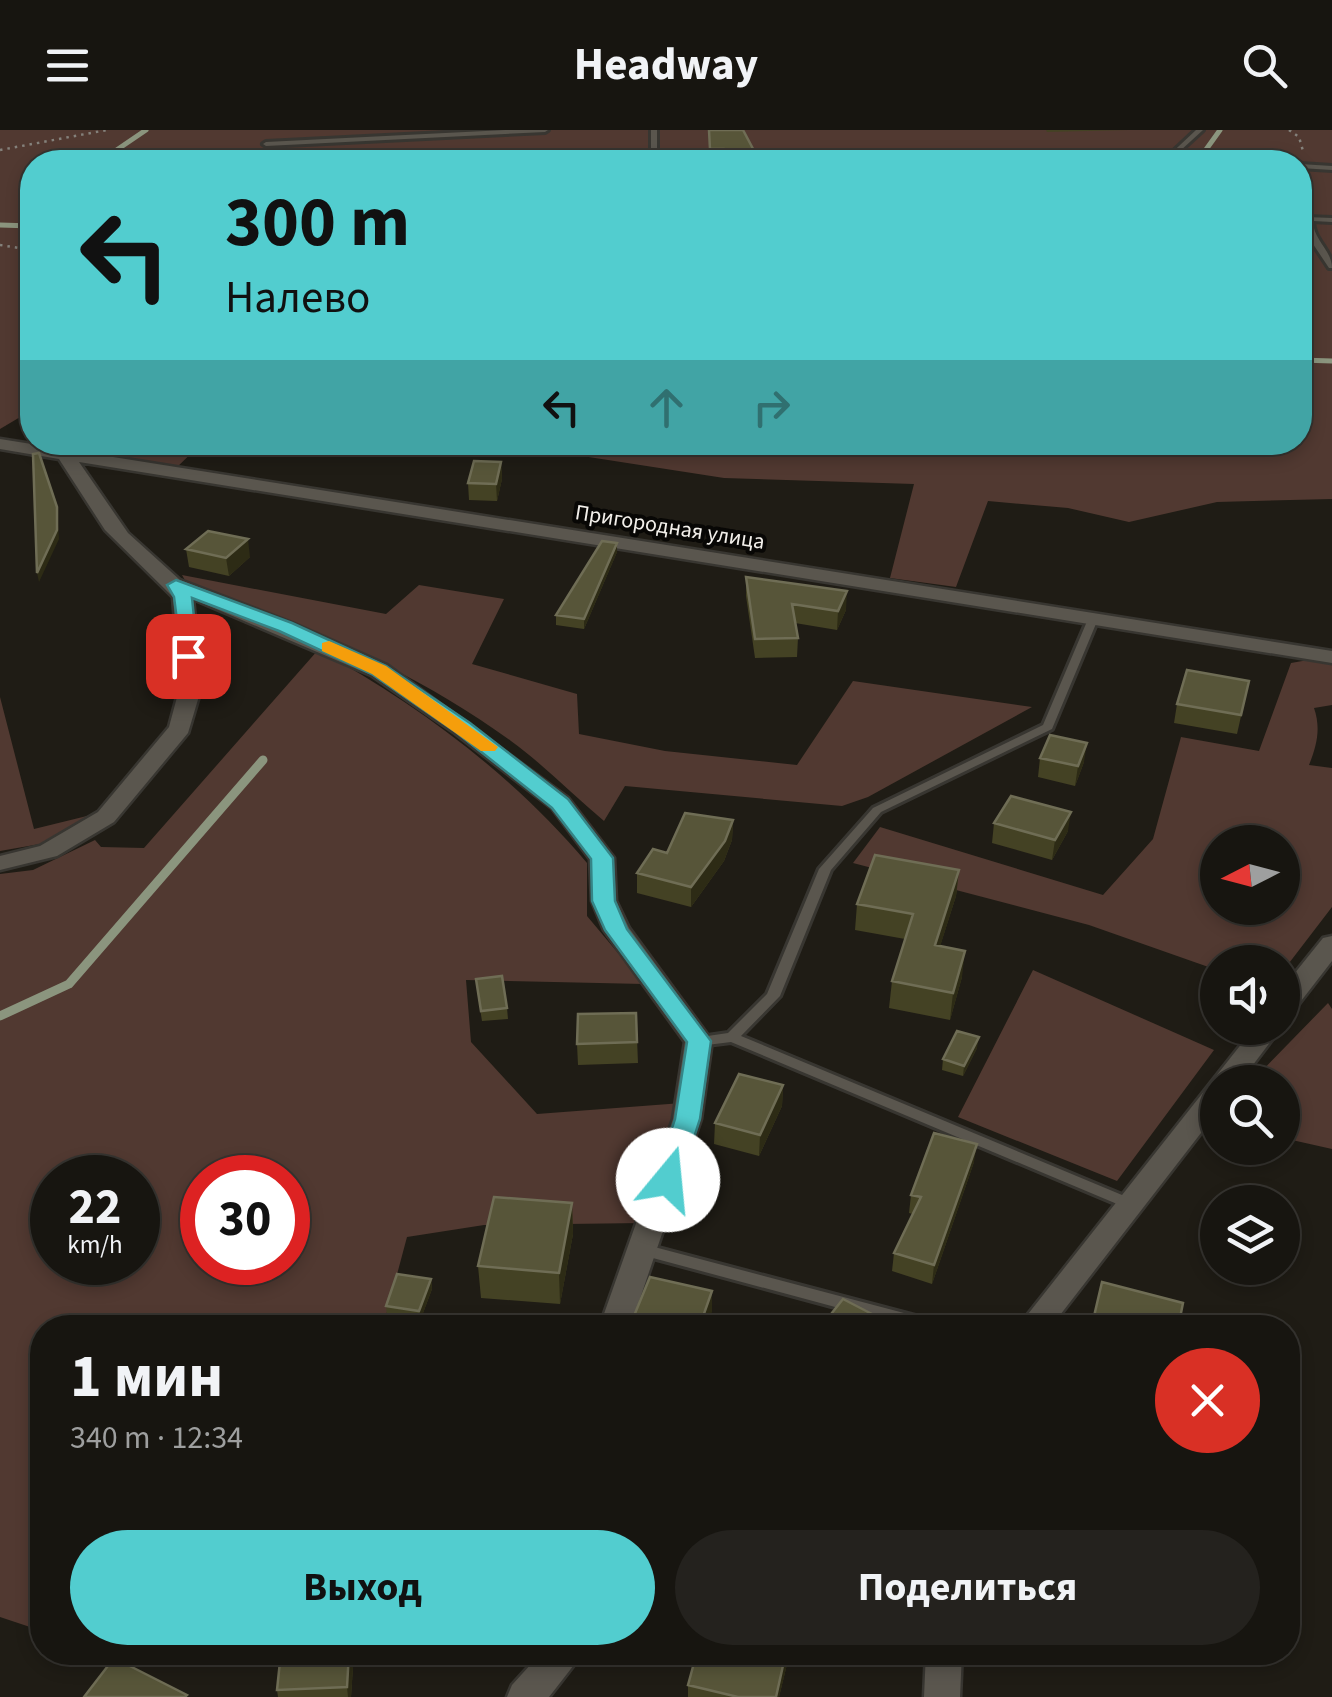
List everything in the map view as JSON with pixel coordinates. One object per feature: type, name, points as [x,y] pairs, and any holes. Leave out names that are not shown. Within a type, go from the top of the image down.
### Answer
[{"type":"street","points":[[66,455],[92,499],[129,545],[176,585],[285,627],[379,670],[463,728],[560,803],[602,858],[604,901],[616,930],[699,1041],[688,1119],[619,1315]]},
{"type":"street","name":"Пригородная улица","points":[[66,455],[1332,658]]},
{"type":"street","points":[[0,862],[48,851],[106,817],[180,728],[191,686],[183,597],[176,585]]},
{"type":"street","points":[[1300,990],[1327,962]]},
{"type":"street","points":[[1238,1065],[1254,1045]]},
{"type":"street","points":[[1042,1315],[1200,1115]]},
{"type":"street","points":[[525,1697],[554,1665]]},
{"type":"street","points":[[942,1697],[943,1665]]},
{"type":"lane","points":[[266,144],[546,130]]},
{"type":"lane","points":[[1178,150],[1200,130]]},
{"type":"lane","points":[[1312,236],[1332,266]]},
{"type":"lane","points":[[732,1037],[773,996],[825,868],[877,810],[1048,727],[1093,619]]},
{"type":"lane","points":[[699,1041],[732,1037],[1129,1204]]},
{"type":"lane","points":[[643,1250],[889,1315]]},
{"type":"path","points":[[0,150],[107,130]]},
{"type":"path","points":[[1289,130],[1302,141],[1301,150]]},
{"type":"shaded area","points":[[0,130],[1332,130],[1332,499],[1217,502],[1129,522],[1068,508],[988,501],[956,587],[890,578],[914,484],[724,478],[576,455],[1312,455],[1312,150],[20,150],[20,417],[0,429]]},
{"type":"shaded area","points":[[95,455],[190,455],[175,469]]},
{"type":"shaded area","points":[[182,575],[386,614],[419,585],[504,599],[472,664],[577,694],[579,734],[665,751],[797,765],[853,681],[1032,707],[868,797],[842,806],[625,786],[604,821],[523,750],[434,692],[313,631],[186,582]]},
{"type":"shaded area","points":[[318,650],[392,694],[463,744],[559,831],[587,863],[587,916],[644,984],[466,980],[471,1042],[537,1114],[682,1103],[643,1223],[484,1225],[407,1237],[386,1315],[30,1315],[30,1627],[0,1617],[0,874],[33,870],[95,840],[101,847],[144,848]]},
{"type":"shaded area","points":[[1308,660],[1332,664],[1332,705],[1314,708],[1317,736],[1309,765],[1332,768],[1332,907],[1300,949],[1300,945],[1200,945],[1200,964],[1089,925],[853,863],[880,827],[1103,895],[1153,839],[1181,737],[1259,751],[1291,663]]},
{"type":"shaded area","points":[[0,697],[34,829],[95,814],[40,844],[0,851]]},
{"type":"shaded area","points":[[1033,970],[1214,1050],[1117,1181],[958,1117]]},
{"type":"shaded area","points":[[1328,1003],[1332,1009],[1332,1149],[1300,1142],[1300,1065],[1268,1065],[1287,1045],[1300,1045],[1300,1032]]},
{"type":"building","points":[[709,130],[743,130],[754,150],[723,150],[710,149]]},
{"type":"building","points":[[33,455],[40,455],[57,507],[57,530],[37,573]]},
{"type":"building","points":[[474,461],[501,462],[496,484],[468,483]]},
{"type":"building","points":[[208,531],[248,539],[226,558],[186,549]]},
{"type":"building","points":[[602,541],[617,543],[584,619],[556,615]]},
{"type":"building","points":[[746,577],[847,591],[838,611],[792,604],[798,638],[755,639]]},
{"type":"building","points":[[1187,670],[1249,681],[1241,715],[1177,704]]},
{"type":"building","points":[[1050,735],[1087,743],[1078,766],[1040,758]]},
{"type":"building","points":[[1011,796],[1071,812],[1055,840],[994,823]]},
{"type":"building","points":[[685,813],[733,820],[725,841],[691,887],[637,873],[653,849],[667,853]]},
{"type":"building","points":[[875,855],[959,870],[935,945],[965,951],[953,993],[892,981],[913,914],[857,904]]},
{"type":"building","points":[[502,976],[507,1008],[481,1011],[476,979]]},
{"type":"building","points":[[636,1013],[637,1042],[577,1044],[578,1014]]},
{"type":"building","points":[[957,1031],[979,1037],[964,1066],[943,1059]]},
{"type":"building","points":[[739,1074],[783,1085],[760,1135],[715,1123]]},
{"type":"building","points":[[934,1133],[977,1144],[934,1265],[894,1253],[921,1197],[911,1195]]},
{"type":"building","points":[[494,1197],[572,1203],[559,1273],[478,1266]]},
{"type":"building","points":[[397,1274],[431,1279],[419,1311],[386,1306]]},
{"type":"building","points":[[650,1277],[712,1291],[704,1315],[634,1315]]},
{"type":"building","points":[[1102,1282],[1183,1303],[1181,1315],[1094,1315]]},
{"type":"building","points":[[843,1299],[874,1315],[830,1315]]},
{"type":"building","points":[[109,1665],[128,1665],[187,1695],[185,1697],[84,1697]]},
{"type":"building","points":[[280,1665],[348,1665],[347,1687],[277,1690]]},
{"type":"building","points":[[693,1665],[783,1665],[776,1697],[738,1697],[688,1685]]},
{"type":"waterway","points":[[117,150],[146,130]]},
{"type":"waterway","points":[[1206,150],[1220,130]]},
{"type":"waterway","points":[[0,225],[20,226]]},
{"type":"waterway","points":[[1312,360],[1332,361]]},
{"type":"waterway","points":[[0,1016],[69,984],[263,760]]},
{"type":"slow traffic","points":[[329,647],[379,670],[488,747]]},
{"type":"route","points":[[188,656],[183,597],[176,585],[285,627],[379,670],[463,728],[560,803],[602,858],[604,901],[616,930],[699,1041],[700,1058],[688,1119],[668,1180]]}]
